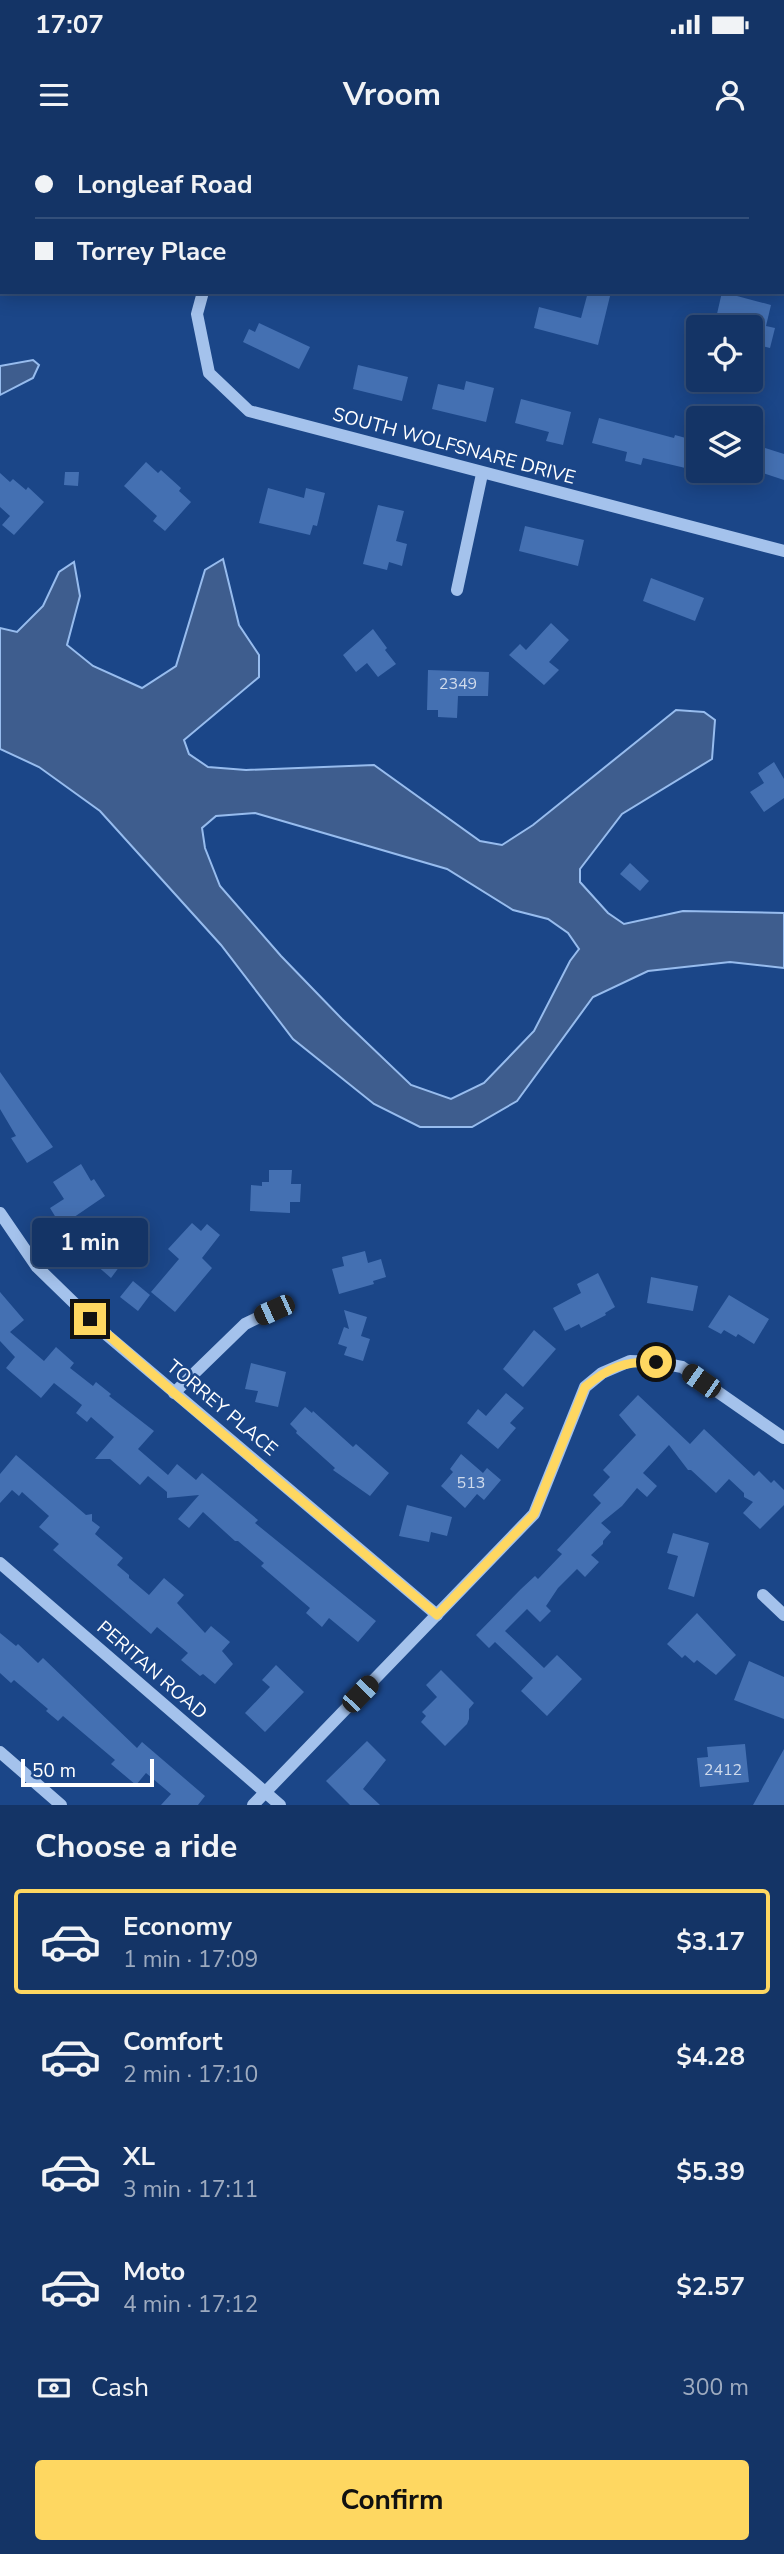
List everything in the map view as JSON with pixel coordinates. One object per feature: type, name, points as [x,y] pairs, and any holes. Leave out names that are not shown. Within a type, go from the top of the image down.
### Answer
[{"type":"street","name":"SOUTH WOLFSNARE DRIVE","points":[[202,294],[197,314],[209,373],[249,411],[784,551]]},
{"type":"street","points":[[457,590],[482,474]]},
{"type":"street","name":"TORREY PLACE","points":[[0,1213],[37,1267],[108,1336],[437,1615]]},
{"type":"street","points":[[174,1393],[245,1324],[274,1310]]},
{"type":"street","points":[[253,1805],[534,1514],[585,1387],[602,1373],[631,1361],[682,1367],[784,1438]]},
{"type":"street","name":"PERITAN ROAD","points":[[0,1563],[280,1805]]},
{"type":"street","points":[[763,1595],[784,1615]]},
{"type":"street","points":[[0,1752],[61,1805]]},
{"type":"water","points":[[33,360],[39,365],[33,378],[0,395],[0,366]]},
{"type":"water","points":[[223,559],[239,625],[259,655],[259,677],[184,740],[189,754],[208,767],[246,770],[374,765],[480,841],[502,845],[533,825],[676,710],[704,712],[715,720],[712,759],[622,814],[580,869],[580,882],[608,913],[624,924],[683,911],[784,913],[784,968],[730,962],[648,971],[593,997],[517,1101],[472,1127],[420,1127],[374,1104],[293,1039],[221,945],[100,811],[39,767],[0,749],[0,628],[17,632],[43,606],[59,572],[74,562],[80,596],[67,645],[93,666],[142,688],[176,666],[205,570]],"holes":[[[255,813],[447,869],[513,910],[548,919],[568,933],[579,949],[570,961],[534,1031],[484,1083],[451,1099],[411,1085],[281,956],[220,886],[205,848],[202,828],[216,816]]]},
{"type":"building","points":[[587,294],[611,294],[598,345],[534,328],[539,307],[581,318]]},
{"type":"building","points":[[722,294],[738,294],[771,305],[766,326],[775,328],[770,348],[763,346],[763,315],[717,315]]},
{"type":"building","points":[[259,323],[310,347],[299,369],[243,342],[249,329],[255,332]]},
{"type":"building","points":[[358,365],[408,377],[402,401],[353,389]]},
{"type":"building","points":[[466,381],[494,388],[486,422],[432,409],[438,384],[464,390]]},
{"type":"building","points":[[521,399],[571,412],[563,445],[546,441],[549,432],[515,423]]},
{"type":"building","points":[[599,418],[674,438],[675,435],[686,438],[686,468],[643,458],[641,465],[625,461],[627,452],[592,443]]},
{"type":"building","points":[[763,447],[784,454],[784,480],[763,473]]},
{"type":"building","points":[[146,462],[158,473],[161,470],[181,488],[179,491],[191,502],[165,531],[153,521],[157,516],[124,486]]},
{"type":"building","points":[[65,472],[79,472],[78,486],[64,485]]},
{"type":"building","points":[[0,473],[26,490],[28,487],[44,502],[14,535],[2,525],[10,516],[0,507]]},
{"type":"building","points":[[268,488],[304,498],[306,488],[325,493],[317,526],[313,525],[310,535],[259,523]]},
{"type":"building","points":[[378,505],[404,511],[396,541],[407,544],[402,566],[389,562],[387,570],[363,564]]},
{"type":"building","points":[[525,526],[584,540],[578,566],[519,551]]},
{"type":"building","points":[[651,578],[704,598],[695,621],[643,601]]},
{"type":"building","points":[[551,623],[569,640],[549,662],[559,670],[544,685],[509,655],[520,644],[526,650]]},
{"type":"building","points":[[373,629],[396,664],[378,677],[367,663],[356,672],[343,655]]},
{"type":"building","points":[[428,670],[489,672],[488,696],[458,696],[457,718],[438,717],[438,710],[427,710]]},
{"type":"building","points":[[774,762],[784,779],[784,798],[764,812],[750,792],[764,783],[758,773]]},
{"type":"building","points":[[630,863],[649,881],[640,891],[620,874]]},
{"type":"building","points":[[0,1072],[53,1147],[27,1163],[11,1138],[16,1136],[0,1109]]},
{"type":"building","points":[[81,1164],[91,1181],[94,1179],[105,1196],[61,1226],[50,1208],[64,1199],[53,1182]]},
{"type":"building","points":[[269,1170],[292,1170],[291,1184],[301,1184],[300,1202],[290,1202],[290,1213],[250,1211],[251,1185],[262,1186],[262,1182],[269,1182]]},
{"type":"building","points":[[192,1223],[201,1231],[207,1224],[220,1235],[202,1258],[212,1268],[175,1312],[151,1292],[179,1259],[168,1249]]},
{"type":"building","points":[[102,1229],[131,1251],[111,1278],[95,1264],[98,1259],[90,1253],[95,1247],[90,1243]]},
{"type":"building","points":[[365,1251],[368,1263],[381,1259],[386,1277],[373,1281],[374,1284],[339,1294],[332,1269],[344,1266],[342,1257]]},
{"type":"building","points":[[598,1273],[615,1307],[581,1328],[579,1324],[565,1331],[553,1308],[581,1293],[577,1284]]},
{"type":"building","points":[[651,1277],[698,1286],[693,1311],[647,1303]]},
{"type":"building","points":[[133,1281],[150,1295],[138,1311],[120,1297]]},
{"type":"building","points":[[0,1292],[24,1320],[10,1332],[44,1361],[56,1347],[74,1363],[70,1368],[93,1386],[96,1382],[111,1394],[109,1396],[154,1431],[138,1449],[168,1475],[177,1464],[196,1480],[202,1473],[258,1520],[255,1523],[376,1621],[358,1642],[329,1618],[322,1627],[306,1613],[310,1608],[261,1566],[264,1563],[203,1512],[189,1528],[178,1519],[199,1495],[167,1498],[167,1492],[148,1476],[140,1485],[110,1459],[95,1459],[114,1437],[91,1417],[87,1422],[76,1413],[82,1405],[54,1383],[41,1398],[6,1368],[15,1357],[0,1341]]},
{"type":"building","points":[[729,1295],[769,1319],[754,1344],[738,1334],[736,1337],[724,1330],[721,1334],[708,1327]]},
{"type":"building","points":[[344,1310],[367,1317],[361,1336],[370,1339],[363,1361],[344,1355],[347,1347],[338,1344],[344,1327],[349,1329]]},
{"type":"building","points":[[534,1330],[556,1349],[523,1387],[503,1369]]},
{"type":"building","points":[[251,1363],[286,1372],[278,1407],[255,1402],[258,1391],[245,1389]]},
{"type":"building","points":[[506,1393],[524,1408],[510,1423],[516,1428],[498,1449],[467,1423],[478,1409],[486,1416]]},
{"type":"building","points":[[638,1395],[690,1444],[704,1429],[754,1476],[759,1471],[771,1483],[774,1480],[784,1490],[784,1505],[760,1529],[743,1513],[753,1502],[744,1497],[744,1493],[729,1479],[716,1493],[688,1470],[669,1445],[643,1473],[657,1486],[647,1497],[637,1488],[622,1506],[601,1523],[611,1532],[591,1555],[599,1562],[585,1577],[577,1569],[558,1588],[546,1606],[551,1611],[540,1622],[527,1609],[505,1631],[544,1668],[557,1655],[582,1679],[547,1716],[521,1691],[533,1678],[495,1642],[489,1648],[476,1635],[521,1589],[535,1576],[538,1579],[562,1554],[557,1550],[601,1503],[593,1495],[610,1477],[603,1470],[636,1435],[619,1415]]},
{"type":"building","points":[[305,1407],[353,1447],[356,1444],[389,1473],[370,1496],[333,1470],[335,1468],[296,1433],[290,1424]]},
{"type":"building","points":[[461,1454],[483,1473],[487,1468],[501,1480],[484,1500],[477,1494],[465,1508],[441,1486],[453,1472],[450,1469]]},
{"type":"building","points":[[16,1455],[86,1515],[92,1514],[92,1521],[100,1527],[95,1534],[123,1558],[117,1565],[129,1578],[149,1595],[164,1578],[184,1595],[177,1603],[205,1633],[211,1626],[230,1642],[222,1651],[233,1664],[215,1684],[203,1674],[200,1676],[181,1660],[188,1653],[157,1627],[151,1634],[53,1550],[59,1544],[39,1527],[49,1516],[22,1492],[19,1496],[12,1490],[0,1503],[0,1474]]},
{"type":"building","points":[[407,1505],[452,1517],[447,1536],[431,1532],[429,1542],[399,1536]]},
{"type":"building","points":[[673,1533],[709,1543],[694,1597],[668,1589],[678,1556],[667,1553]]},
{"type":"building","points":[[697,1613],[736,1655],[716,1675],[697,1660],[694,1663],[685,1655],[682,1658],[667,1644]]},
{"type":"building","points":[[0,1633],[16,1646],[18,1644],[38,1663],[43,1658],[137,1748],[142,1742],[205,1796],[198,1805],[161,1805],[171,1794],[146,1773],[136,1785],[111,1764],[115,1760],[63,1716],[58,1721],[14,1680],[11,1683],[0,1673]]},
{"type":"building","points":[[749,1661],[784,1677],[784,1719],[734,1700]]},
{"type":"building","points":[[276,1665],[304,1692],[265,1732],[245,1713],[270,1687],[262,1680]]},
{"type":"building","points":[[441,1670],[474,1703],[469,1709],[467,1724],[445,1746],[421,1722],[426,1716],[422,1712],[437,1697],[426,1685]]},
{"type":"building","points":[[367,1741],[386,1760],[363,1789],[380,1805],[350,1805],[326,1781]]},
{"type":"building","points":[[745,1744],[749,1782],[700,1787],[697,1758],[708,1757],[707,1747]]},
{"type":"building","points":[[784,1749],[784,1805],[753,1805]]},
{"type":"route","points":[[90,1319],[437,1615],[534,1514],[585,1387],[602,1373],[631,1361],[656,1362]]}]
